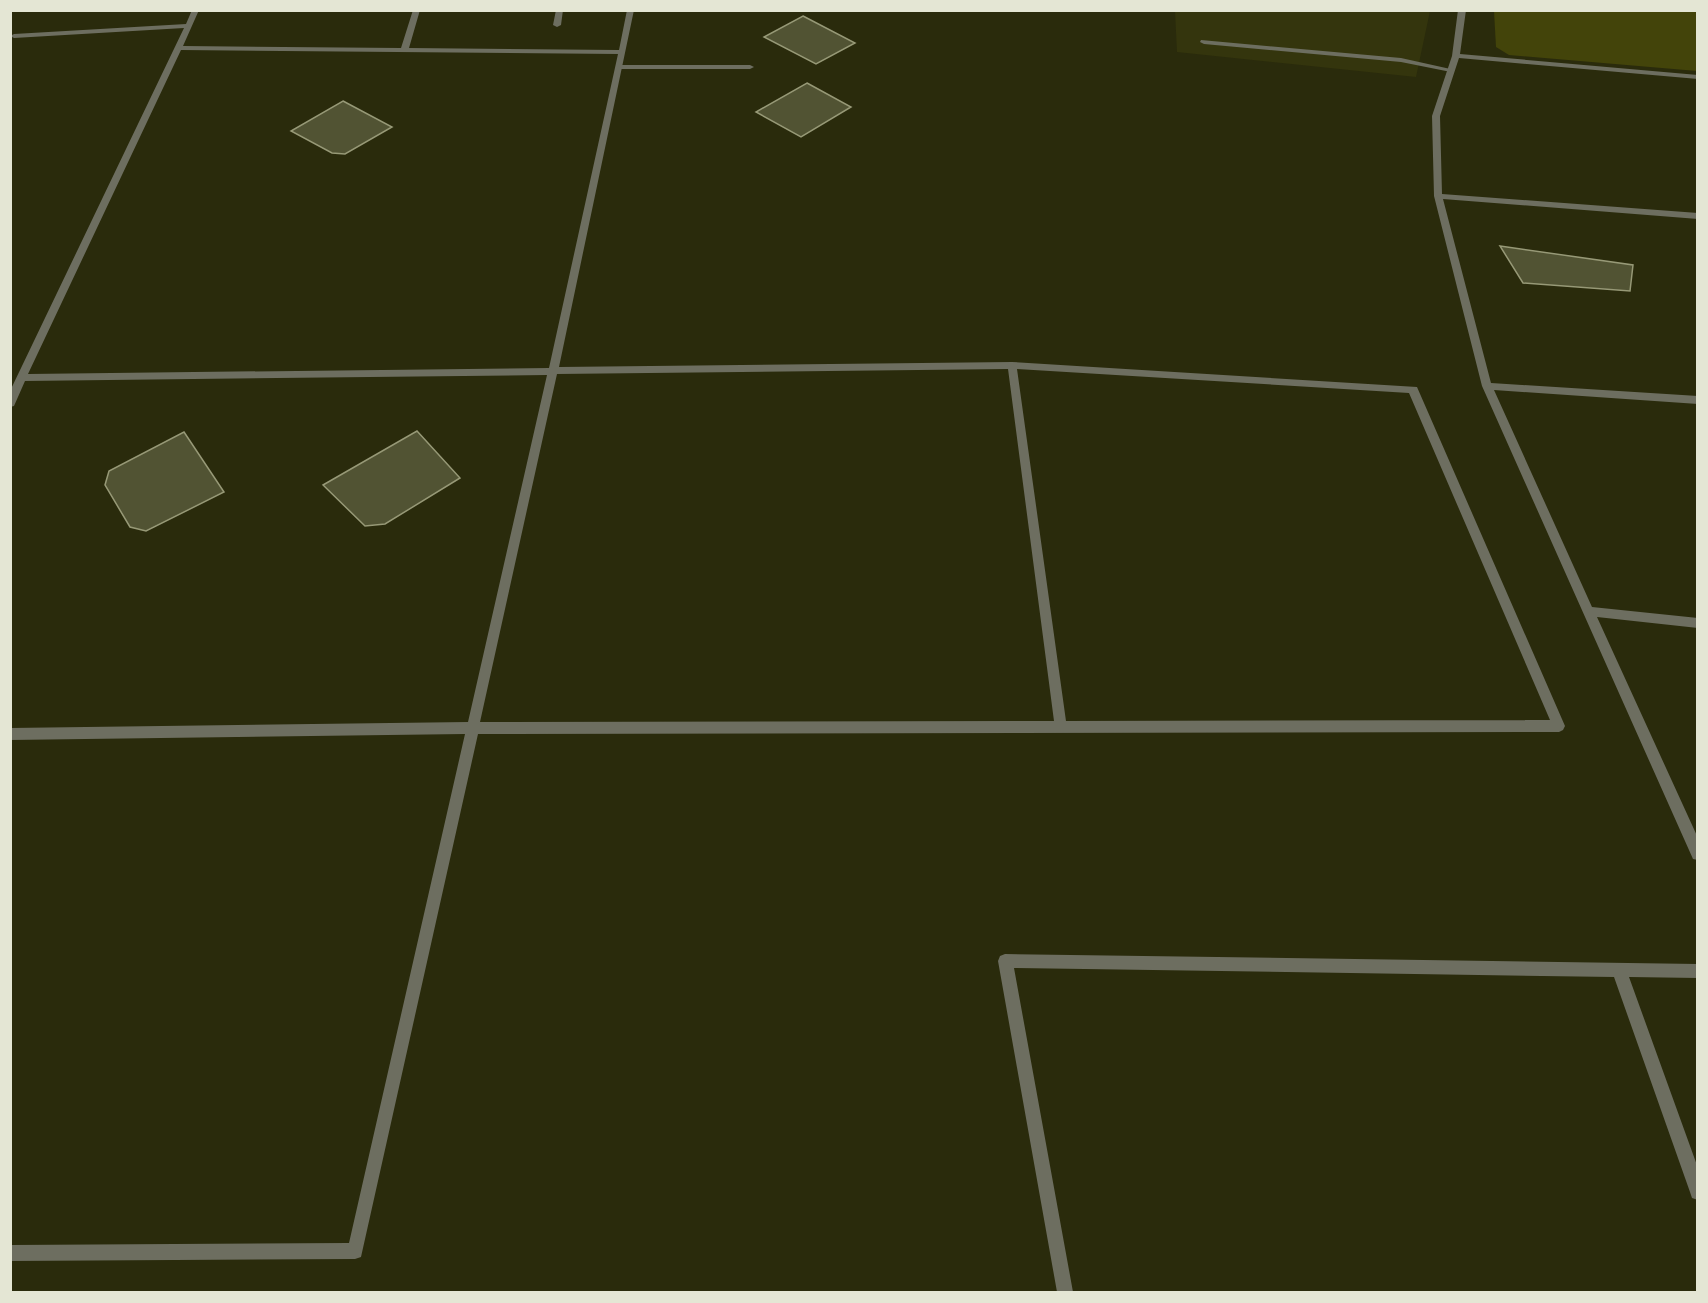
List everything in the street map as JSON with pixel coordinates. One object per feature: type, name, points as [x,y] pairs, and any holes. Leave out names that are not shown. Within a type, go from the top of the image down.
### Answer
[{"type":"street","points":[[10,403],[196,10]]},
{"type":"street","points":[[404,51],[417,10]]},
{"type":"street","points":[[557,25],[560,10]]},
{"type":"street","points":[[10,1253],[355,1251],[553,372],[631,10]]},
{"type":"street","points":[[1462,10],[1456,56],[1436,116],[1438,196],[1487,386],[1698,854]]},
{"type":"street","points":[[14,36],[189,26]]},
{"type":"street","points":[[1204,42],[1401,60],[1451,70]]},
{"type":"street","points":[[178,48],[622,52]]},
{"type":"street","points":[[1456,56],[1698,77]]},
{"type":"street","points":[[619,66],[750,67]]},
{"type":"street","points":[[1438,196],[1698,216]]},
{"type":"street","points":[[10,734],[473,728],[1560,726],[1413,390],[1012,365],[22,378]]},
{"type":"street","points":[[1012,365],[1061,727]]},
{"type":"street","points":[[1487,386],[1698,400]]},
{"type":"street","points":[[1588,611],[1698,623]]},
{"type":"street","points":[[1065,1293],[1005,961],[1698,971]]},
{"type":"street","points":[[1619,970],[1698,1192]]},
{"type":"shaded area","points":[[1175,11],[1430,11],[1416,77],[1177,52]]},
{"type":"shaded area","points":[[1494,11],[1697,11],[1697,71],[1509,55],[1496,47]]},
{"type":"building","points":[[803,16],[855,43],[816,64],[764,37]]},
{"type":"building","points":[[807,83],[851,107],[801,137],[756,112]]},
{"type":"building","points":[[343,101],[392,127],[345,154],[332,153],[291,131]]},
{"type":"building","points":[[1500,246],[1633,265],[1630,291],[1523,283]]},
{"type":"building","points":[[417,431],[460,478],[385,524],[365,526],[323,485]]},
{"type":"building","points":[[184,432],[224,492],[146,531],[130,527],[105,485],[109,471]]}]
